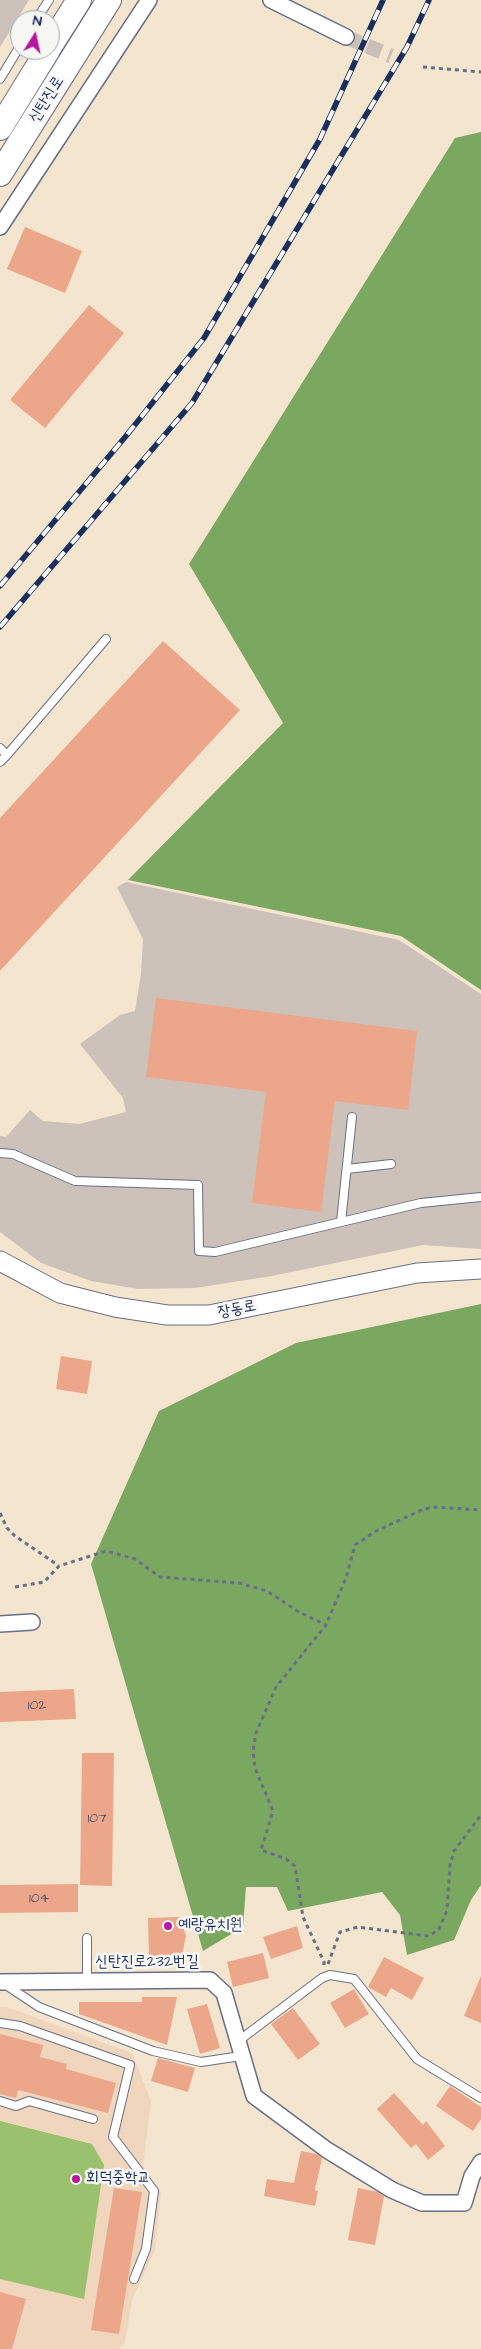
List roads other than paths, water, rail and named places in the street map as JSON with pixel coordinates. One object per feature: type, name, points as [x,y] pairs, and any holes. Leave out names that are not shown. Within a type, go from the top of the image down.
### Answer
[{"type":"main road","points":[[60,30],[79,0]]},
{"type":"main road","name":"신탄진로","points":[[0,174],[109,0]]},
{"type":"main road","name":"신탄진로","points":[[0,128],[42,60]]},
{"type":"street","points":[[0,228],[149,0]]},
{"type":"street","points":[[271,0],[346,37]]},
{"type":"street","name":"장동로","points":[[0,1261],[60,1292],[115,1307],[166,1315],[210,1315],[417,1273],[481,1269]]},
{"type":"street","points":[[0,1624],[32,1622]]},
{"type":"street","name":"신탄진로232번길","points":[[1,1982],[210,1980],[224,1993],[254,2096],[327,2150],[392,2190],[422,2203],[464,2203],[472,2176],[481,2162]]},
{"type":"lane","points":[[0,79],[12,60]]},
{"type":"lane","points":[[0,762],[106,640]]},
{"type":"lane","points":[[0,748],[7,755]]},
{"type":"lane","points":[[341,1222],[352,1117]]},
{"type":"lane","points":[[0,1153],[13,1154],[75,1181],[198,1185],[199,1251],[215,1252],[421,1203],[481,1197]]},
{"type":"lane","points":[[347,1169],[391,1164]]},
{"type":"lane","points":[[87,1938],[87,1981]]},
{"type":"lane","points":[[1,1982],[39,2007],[153,2051],[201,2062],[239,2049],[322,1978],[330,1975],[354,1979],[417,2059],[481,2098]]},
{"type":"lane","points":[[0,2023],[20,2026],[130,2066],[113,2137],[154,2192],[146,2249],[134,2279]]},
{"type":"lane","points":[[0,2101],[16,2106],[29,2101],[93,2119]]},
{"type":"tunnel","points":[[346,37],[391,56]]},
{"type":"railway","points":[[0,586],[126,436],[204,338],[320,139],[383,0]]},
{"type":"railway","points":[[0,627],[192,403],[407,47],[429,0]]},
{"type":"place","name":"예랑유치원","points":[[168,1926]]},
{"type":"place","name":"회덕중학교","points":[[76,2179]]}]
